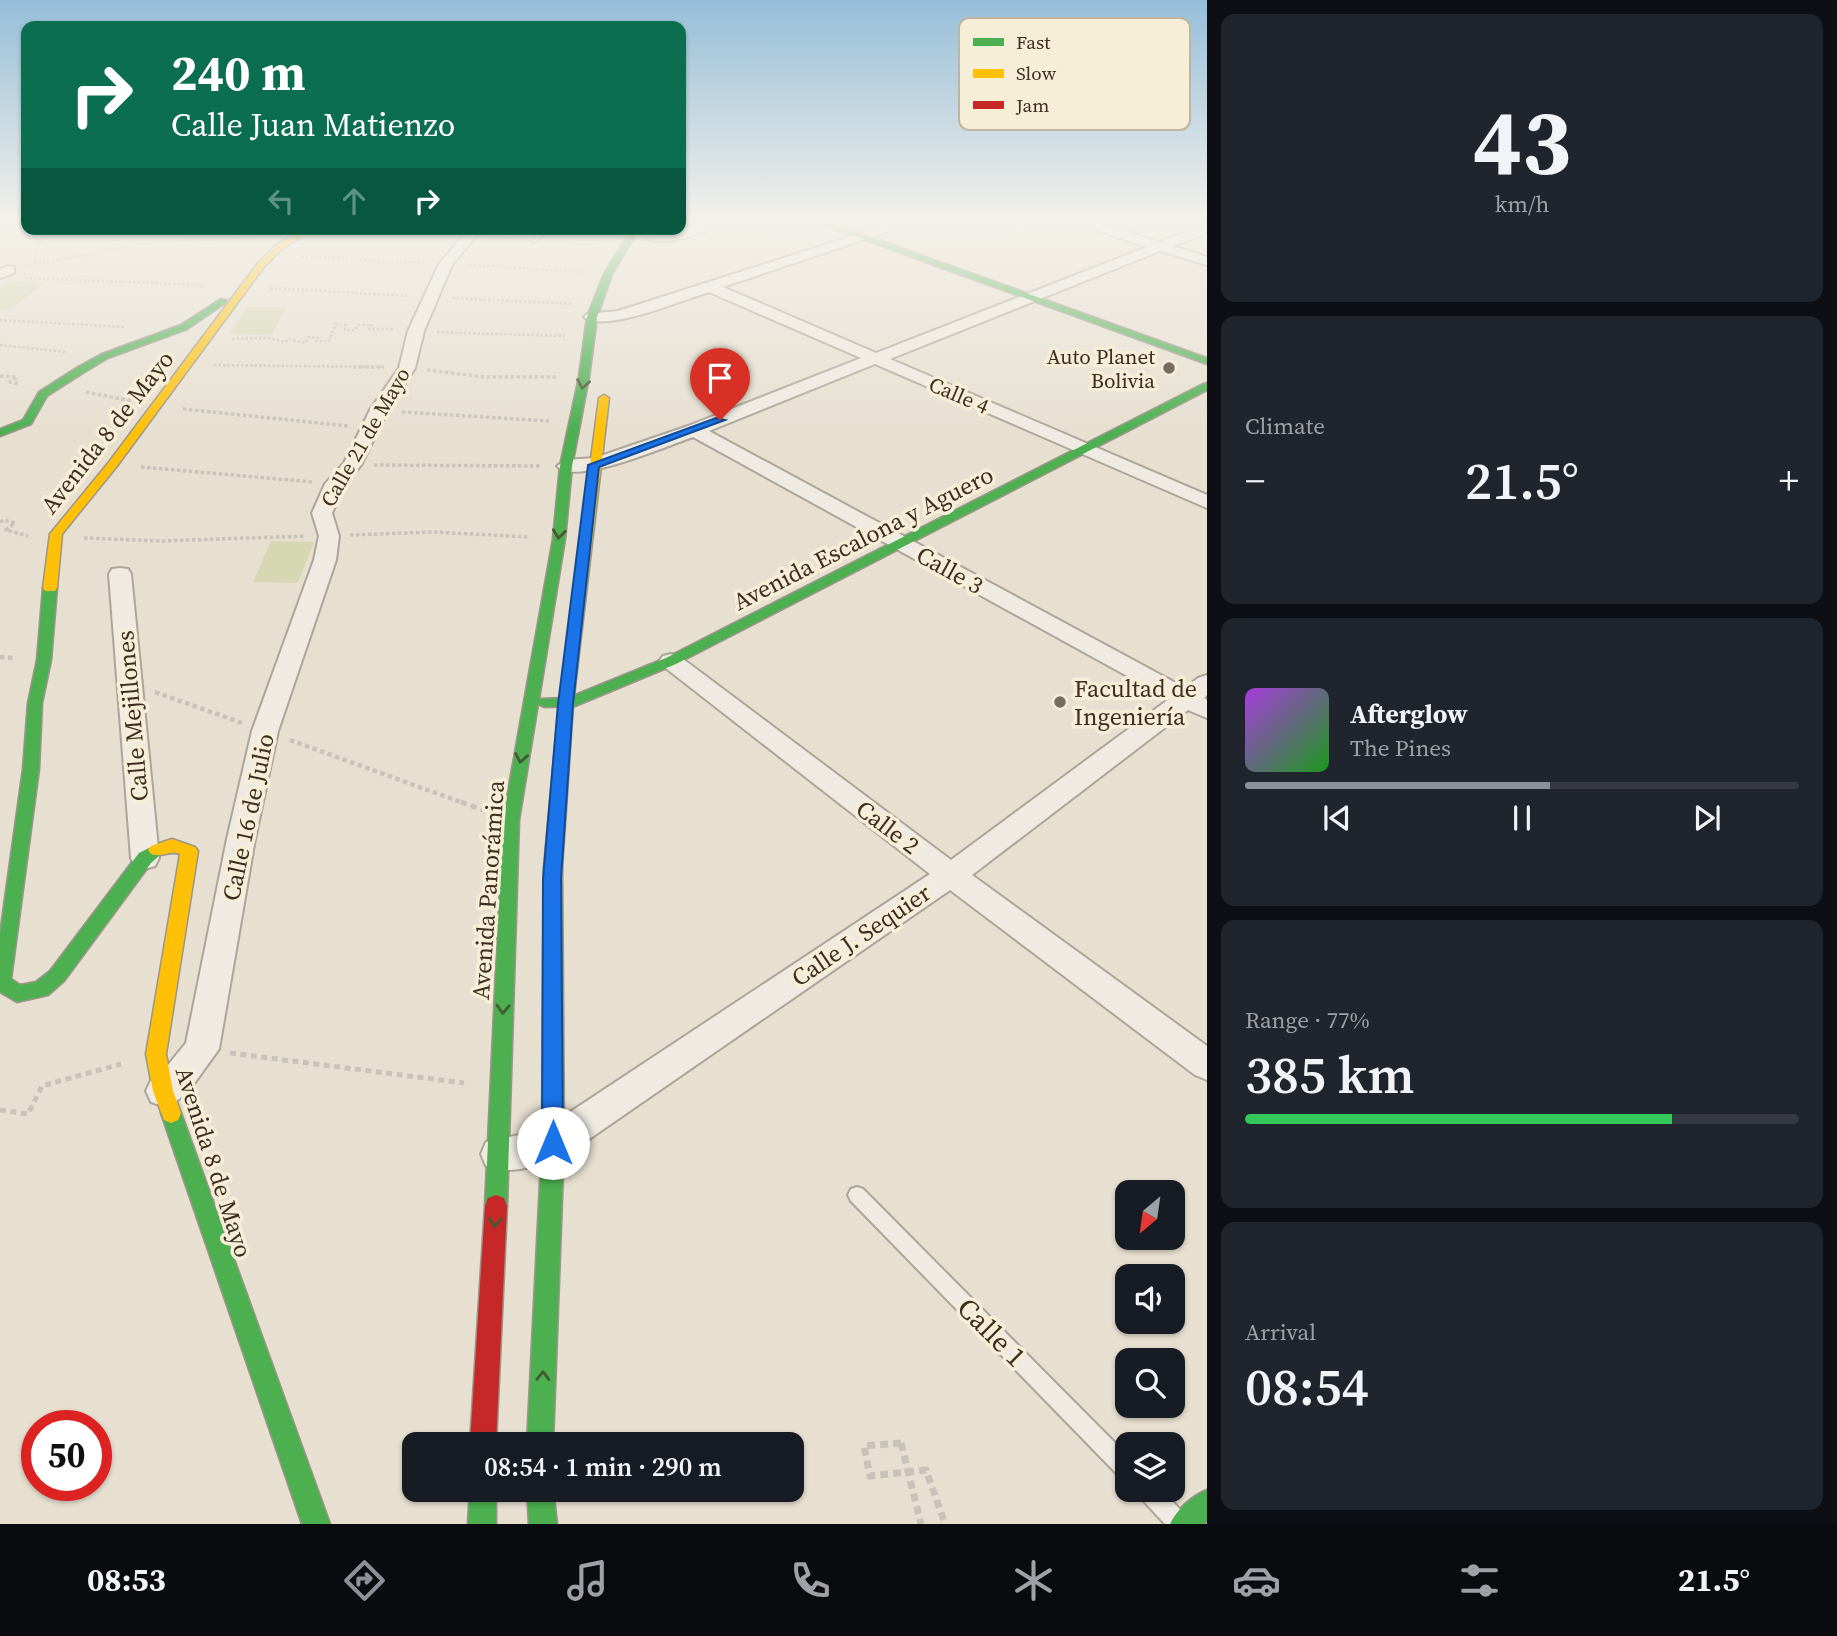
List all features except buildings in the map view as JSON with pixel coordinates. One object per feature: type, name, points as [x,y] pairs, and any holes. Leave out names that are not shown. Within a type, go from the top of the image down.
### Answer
[{"type":"street","name":"Calle 21 de Mayo","points":[[329,536],[322,513],[335,484],[352,465],[379,410],[407,368],[416,331],[435,290]]},
{"type":"street","name":"Avenida Panorámica","points":[[484,1432],[499,1154],[499,1088],[511,820],[559,539],[566,466],[576,423],[594,311],[604,290]]},
{"type":"street","points":[[594,311],[616,323],[702,290]]},
{"type":"street","name":"Calle 4","points":[[717,290],[1207,502]]},
{"type":"street","points":[[1007,290],[1207,361]]},
{"type":"street","points":[[566,466],[594,465],[694,430],[1049,290]]},
{"type":"street","points":[[0,433],[27,422],[43,394],[105,356],[198,320],[220,303],[241,292]]},
{"type":"street","name":"Avenida 8 de Mayo","points":[[241,292],[52,544],[44,660],[35,703],[31,769],[9,936],[1,976],[3,983],[17,994],[30,994],[41,989],[57,976],[145,858],[161,847],[178,844],[187,848],[191,856],[156,1054],[163,1091],[316,1524]]},
{"type":"street","points":[[616,323],[623,298]]},
{"type":"street","points":[[541,1432],[553,1143],[552,879],[566,704],[606,384]]},
{"type":"street","name":"Avenida Escalona y Aguero","points":[[531,701],[566,704],[671,661],[1207,386]]},
{"type":"street","name":"Calle 3","points":[[694,430],[902,544],[1200,697]]},
{"type":"street","name":"Calle 16 de Julio","points":[[163,1091],[176,1081],[202,1049],[241,839],[265,732],[318,582],[329,536]]},
{"type":"street","name":"Calle Mejillones","points":[[120,575],[145,858]]},
{"type":"street","name":"Calle 2","points":[[671,661],[951,875],[1207,1065]]},
{"type":"street","name":"Calle J. Sequier","points":[[499,1154],[526,1152],[553,1143],[951,875],[1200,697]]},
{"type":"street","points":[[482,1524],[483,1502]]},
{"type":"street","points":[[541,1502],[543,1524]]},
{"type":"street","points":[[1182,1524],[1207,1503]]},
{"type":"lane","name":"Calle 1","points":[[857,1195],[1115,1458]]},
{"type":"lane","points":[[1159,1502],[1182,1524]]},
{"type":"path","points":[[217,290],[432,297],[594,311]]},
{"type":"path","points":[[0,320],[141,327],[170,333]]},
{"type":"path","points":[[206,338],[268,338],[285,342],[289,339],[305,342],[308,338],[318,338],[316,341],[329,341],[336,324],[346,325],[345,330],[355,330],[358,325],[372,325],[369,329],[590,337]]},
{"type":"path","points":[[0,345],[105,356]]},
{"type":"path","points":[[379,410],[576,423]]},
{"type":"path","points":[[113,464],[335,484]]},
{"type":"path","points":[[352,465],[566,466]]},
{"type":"path","points":[[0,522],[4,520],[15,523],[6,530],[52,544]]},
{"type":"path","points":[[128,682],[511,820]]},
{"type":"path","points":[[202,1049],[499,1088]]},
{"type":"path","points":[[0,1110],[28,1114],[43,1086],[156,1054]]},
{"type":"path","points":[[921,1524],[901,1443],[864,1446],[870,1476],[926,1470],[945,1524]]},
{"type":"green space","points":[[0,290],[35,290],[10,310],[0,310]]},
{"type":"green space","points":[[247,307],[286,307],[271,335],[230,334]]},
{"type":"green space","points":[[271,541],[314,542],[298,583],[253,582]]},
{"type":"traffic: fast","points":[[496,1206],[511,820],[559,539],[566,466],[584,377],[592,317],[602,290]]},
{"type":"traffic: fast","points":[[1009,290],[1207,361]]},
{"type":"traffic: fast","points":[[0,433],[27,422],[43,394],[82,369],[105,356],[184,327],[224,301]]},
{"type":"traffic: fast","points":[[544,702],[570,703],[671,661],[1207,386]]},
{"type":"traffic: fast","points":[[50,588],[44,660],[35,703],[31,769],[9,936],[1,976],[3,983],[17,994],[41,989],[57,976],[145,858],[157,850]]},
{"type":"traffic: fast","points":[[541,1432],[553,1143],[553,868]]},
{"type":"traffic: fast","points":[[171,1113],[316,1524]]},
{"type":"traffic: fast","points":[[482,1524],[483,1502]]},
{"type":"traffic: fast","points":[[541,1502],[543,1524]]},
{"type":"traffic: fast","points":[[1184,1524],[1207,1503]]},
{"type":"traffic: slow","points":[[50,588],[56,534],[113,464],[242,290]]},
{"type":"traffic: slow","points":[[553,868],[566,704],[604,398]]},
{"type":"traffic: slow","points":[[157,850],[172,845],[189,851],[156,1054],[163,1091],[171,1113]]},
{"type":"traffic: jam","points":[[484,1432],[496,1206]]},
{"type":"place","name":"Auto Planet Bolivia","points":[[1169,368]]},
{"type":"place","name":"Facultad de Ingeniería","points":[[1060,702]]},
{"type":"route","points":[[553,1143],[552,879],[566,704],[594,465],[720,420]]}]
